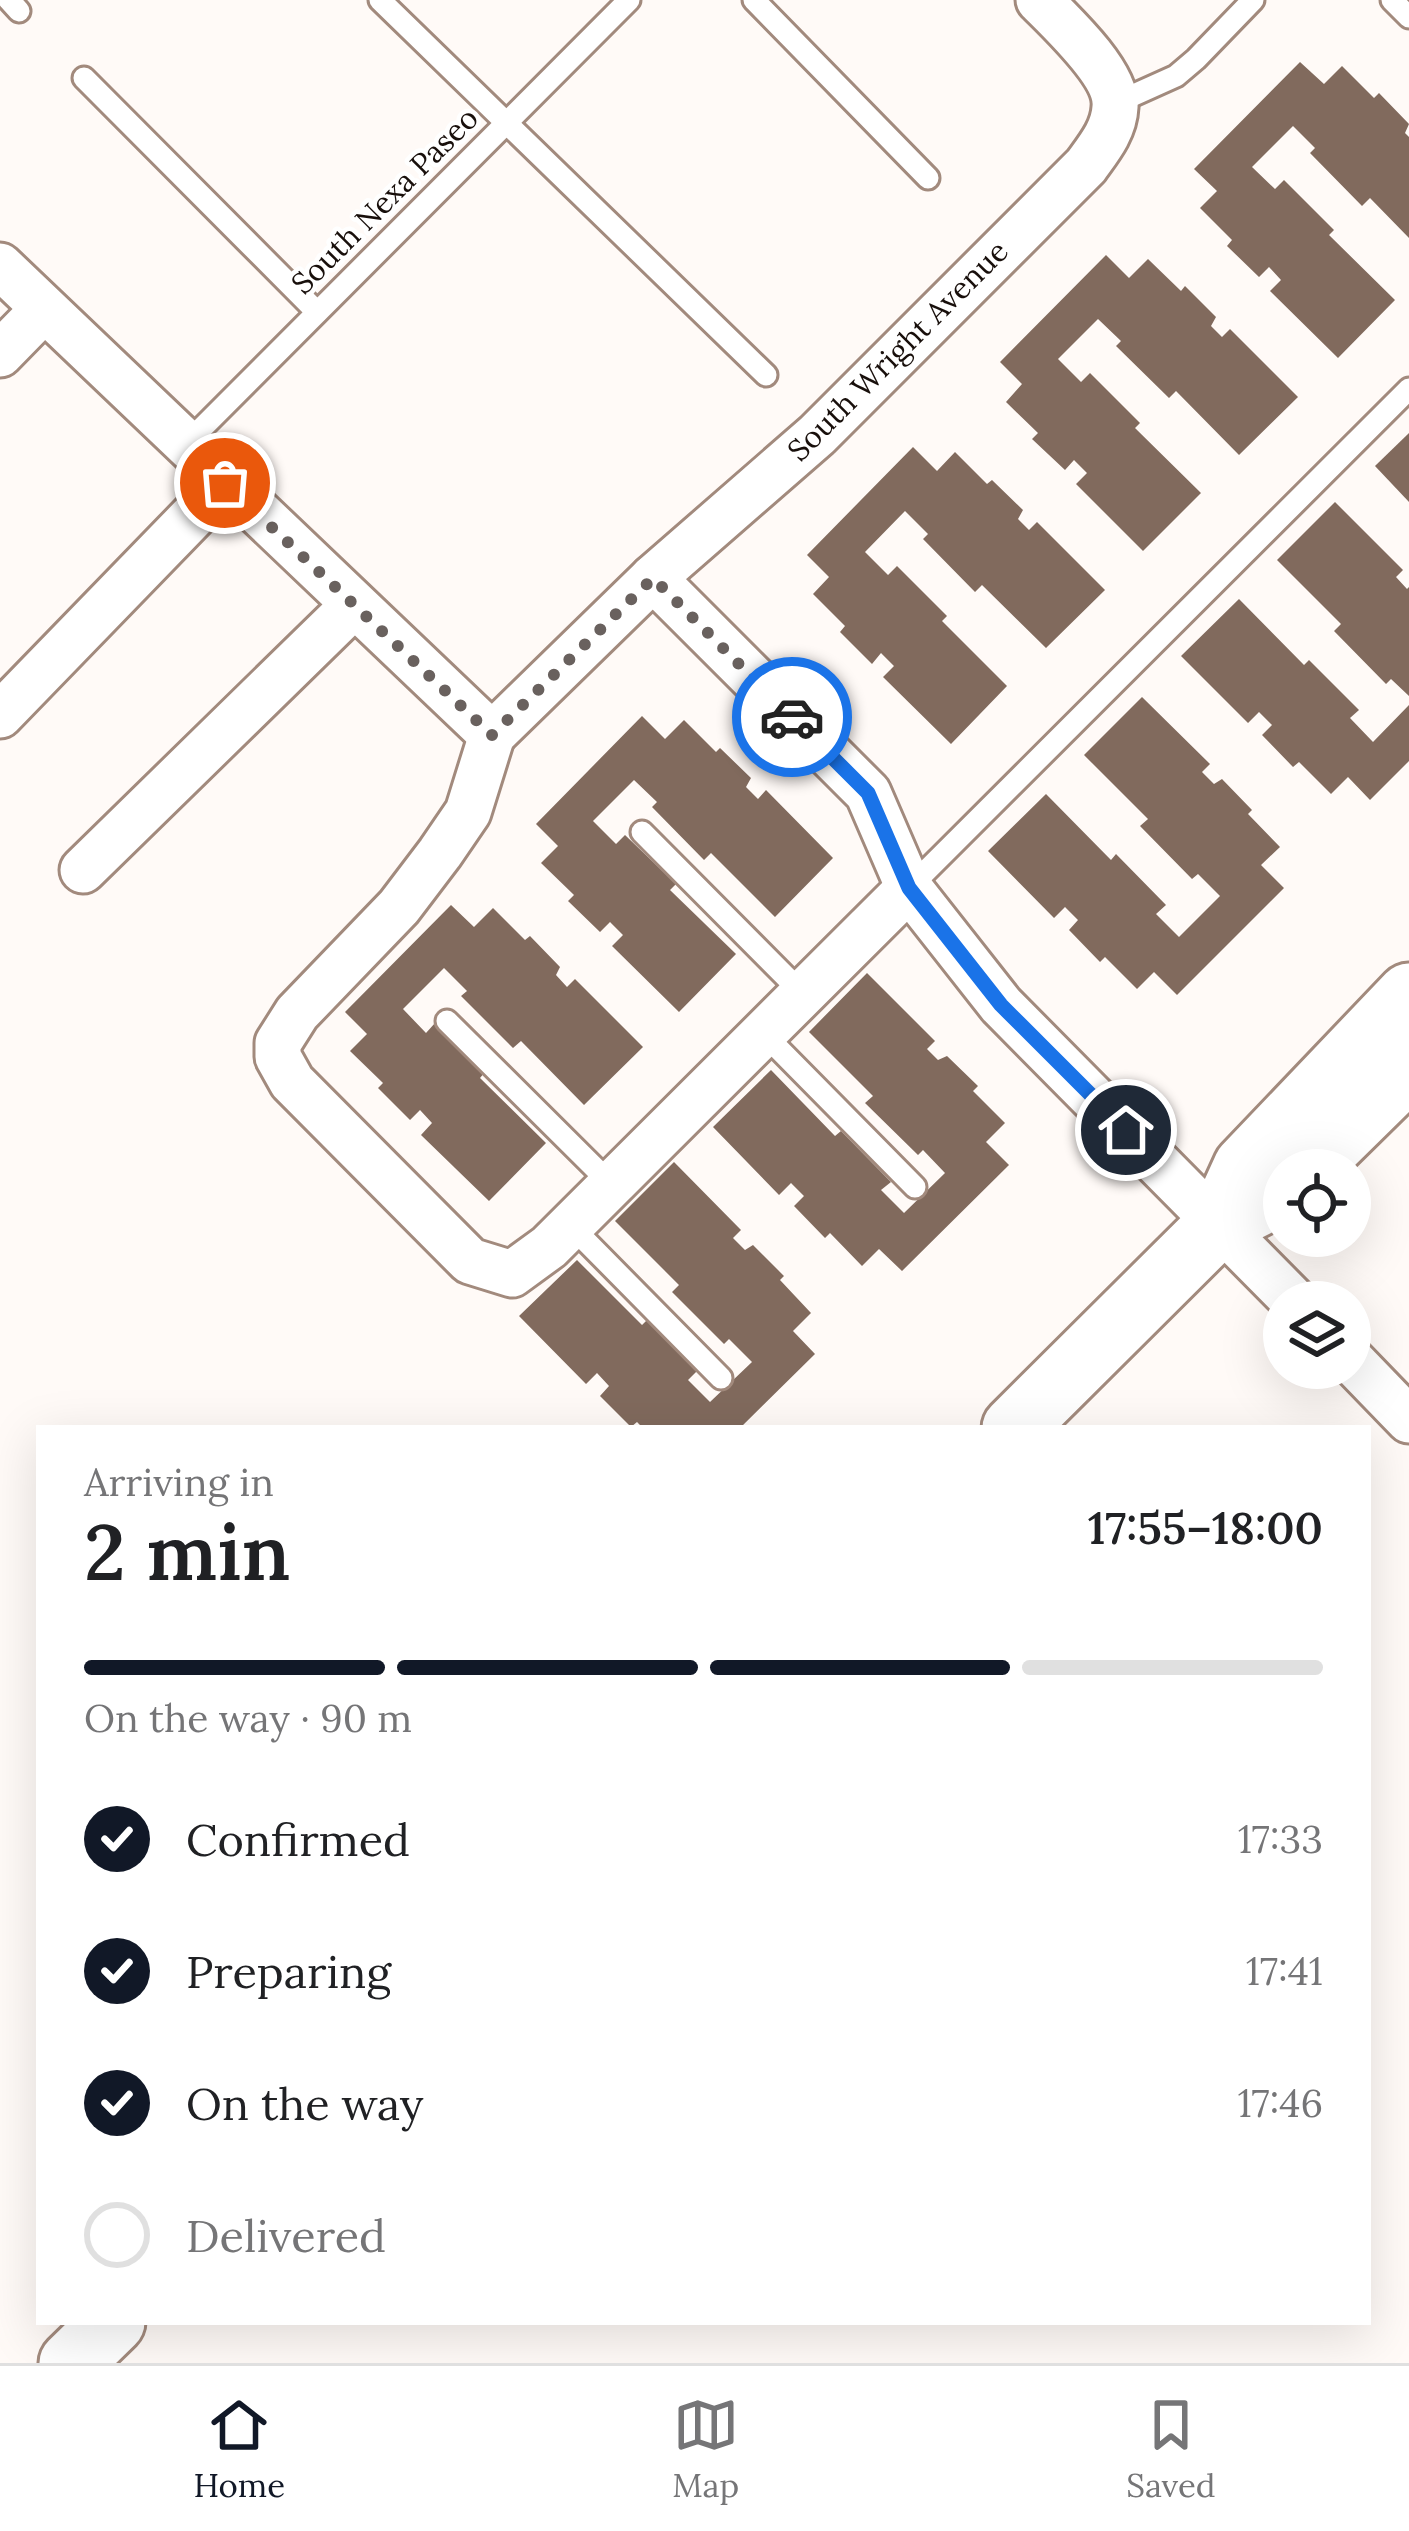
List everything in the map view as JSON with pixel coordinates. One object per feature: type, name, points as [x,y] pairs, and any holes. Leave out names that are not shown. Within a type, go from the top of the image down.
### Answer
[{"type":"street","points":[[1039,0],[1098,67],[1116,103]]},
{"type":"street","name":"South Wright Avenue","points":[[492,735],[653,578],[818,435],[1086,166],[1103,143],[1116,103]]},
{"type":"street","points":[[0,266],[492,735],[468,812],[399,907],[297,1013],[278,1042],[278,1057],[292,1082],[470,1261],[512,1274],[549,1247],[909,888]]},
{"type":"street","points":[[0,354],[44,309]]},
{"type":"street","points":[[0,715],[225,483]]},
{"type":"street","points":[[653,578],[868,793],[909,888],[1001,1005],[1274,1281]]},
{"type":"street","points":[[83,870],[354,605]]},
{"type":"street","points":[[1219,1224],[1245,1168],[1409,995]]},
{"type":"street","points":[[1326,1149],[1409,1068]]},
{"type":"street","points":[[1017,1425],[1219,1224],[1263,1202]]},
{"type":"street","points":[[1371,1381],[1409,1420]]},
{"type":"street","points":[[71,2363],[109,2325]]},
{"type":"lane","points":[[380,0],[766,375]]},
{"type":"lane","name":"South Nexa Paseo","points":[[185,446],[629,0]]},
{"type":"lane","points":[[754,0],[928,178]]},
{"type":"lane","points":[[1116,103],[1176,76],[1253,0]]},
{"type":"lane","points":[[1392,0],[1409,17]]},
{"type":"lane","points":[[84,78],[317,312]]},
{"type":"lane","points":[[909,888],[1409,389]]},
{"type":"lane","points":[[642,832],[802,993]]},
{"type":"lane","points":[[447,1021],[611,1184]]},
{"type":"lane","points":[[762,1032],[915,1187]]},
{"type":"lane","points":[[571,1225],[721,1378]]},
{"type":"building","points":[[1300,62],[1324,84],[1342,66],[1374,98],[1379,93],[1409,124],[1405,133],[1409,137],[1409,238],[1370,198],[1362,206],[1310,153],[1315,148],[1293,126],[1252,167],[1275,189],[1284,180],[1334,230],[1329,235],[1395,300],[1338,358],[1270,291],[1281,280],[1269,267],[1259,277],[1227,246],[1232,240],[1200,208],[1217,191],[1194,169]]},
{"type":"building","points":[[1106,255],[1129,278],[1148,259],[1181,291],[1185,286],[1216,317],[1211,326],[1222,337],[1230,329],[1298,397],[1239,455],[1176,391],[1169,398],[1116,346],[1121,341],[1098,319],[1058,359],[1081,382],[1090,373],[1140,423],[1135,428],[1201,493],[1143,551],[1076,484],[1087,473],[1074,460],[1065,470],[1032,439],[1038,433],[1006,402],[1022,384],[1000,362]]},
{"type":"building","points":[[1409,433],[1409,502],[1375,466]]},
{"type":"building","points":[[913,447],[937,471],[955,452],[1023,510],[1018,519],[1029,530],[1037,522],[1105,590],[1046,648],[982,585],[975,592],[923,539],[928,534],[905,511],[865,552],[888,575],[897,566],[947,616],[942,621],[1007,686],[951,744],[883,677],[894,666],[881,653],[872,664],[840,632],[845,626],[813,594],[829,577],[807,555]]},
{"type":"building","points":[[1335,502],[1403,570],[1396,577],[1409,587],[1409,696],[1391,679],[1386,684],[1334,631],[1341,624],[1277,560]]},
{"type":"building","points":[[1239,599],[1304,665],[1309,660],[1359,710],[1350,718],[1373,742],[1409,705],[1409,761],[1370,800],[1348,777],[1331,794],[1299,762],[1293,767],[1262,735],[1272,725],[1259,712],[1248,723],[1181,656]]},
{"type":"building","points":[[1142,697],[1210,764],[1202,772],[1214,784],[1222,779],[1280,847],[1261,865],[1284,888],[1177,995],[1154,972],[1137,989],[1105,957],[1100,962],[1069,930],[1078,920],[1065,907],[1054,918],[988,851],[1046,794],[1111,860],[1116,854],[1166,905],[1156,914],[1179,937],[1220,896],[1198,874],[1192,879],[1140,826],[1148,819],[1084,755]]},
{"type":"building","points":[[642,716],[665,739],[684,720],[751,778],[746,787],[758,799],[766,790],[833,858],[775,917],[711,853],[704,860],[652,807],[657,802],[634,780],[593,821],[616,844],[625,835],[676,884],[670,890],[736,954],[679,1012],[612,946],[623,935],[610,922],[600,932],[568,901],[574,895],[541,863],[558,846],[536,824]]},
{"type":"building","points":[[451,905],[474,927],[493,908],[560,967],[556,975],[567,987],[575,979],[643,1047],[584,1105],[521,1041],[513,1048],[461,996],[467,991],[444,968],[403,1009],[426,1033],[435,1023],[485,1072],[480,1078],[546,1143],[489,1201],[421,1135],[432,1123],[420,1110],[410,1120],[378,1088],[383,1083],[350,1051],[367,1034],[345,1012]]},
{"type":"building","points":[[867,973],[935,1041],[927,1049],[938,1060],[947,1056],[978,1086],[973,1091],[1005,1123],[986,1142],[1009,1165],[902,1271],[879,1249],[862,1266],[830,1233],[825,1238],[794,1206],[804,1196],[791,1183],[779,1195],[713,1127],[771,1070],[835,1136],[841,1131],[891,1182],[881,1190],[904,1213],[945,1173],[923,1150],[918,1155],[865,1103],[873,1096],[809,1032]]},
{"type":"building","points":[[674,1162],[741,1230],[733,1238],[745,1250],[753,1245],[811,1313],[793,1331],[815,1354],[743,1425],[629,1425],[600,1396],[609,1386],[597,1373],[586,1384],[519,1316],[577,1260],[697,1371],[688,1380],[710,1402],[752,1362],[729,1339],[724,1344],[672,1292],[679,1285],[615,1221]]},
{"type":"way so far","points":[[225,483],[492,735],[653,578],[792,717]]},
{"type":"route","points":[[792,717],[868,793],[909,888],[1001,1005],[1126,1130]]}]
